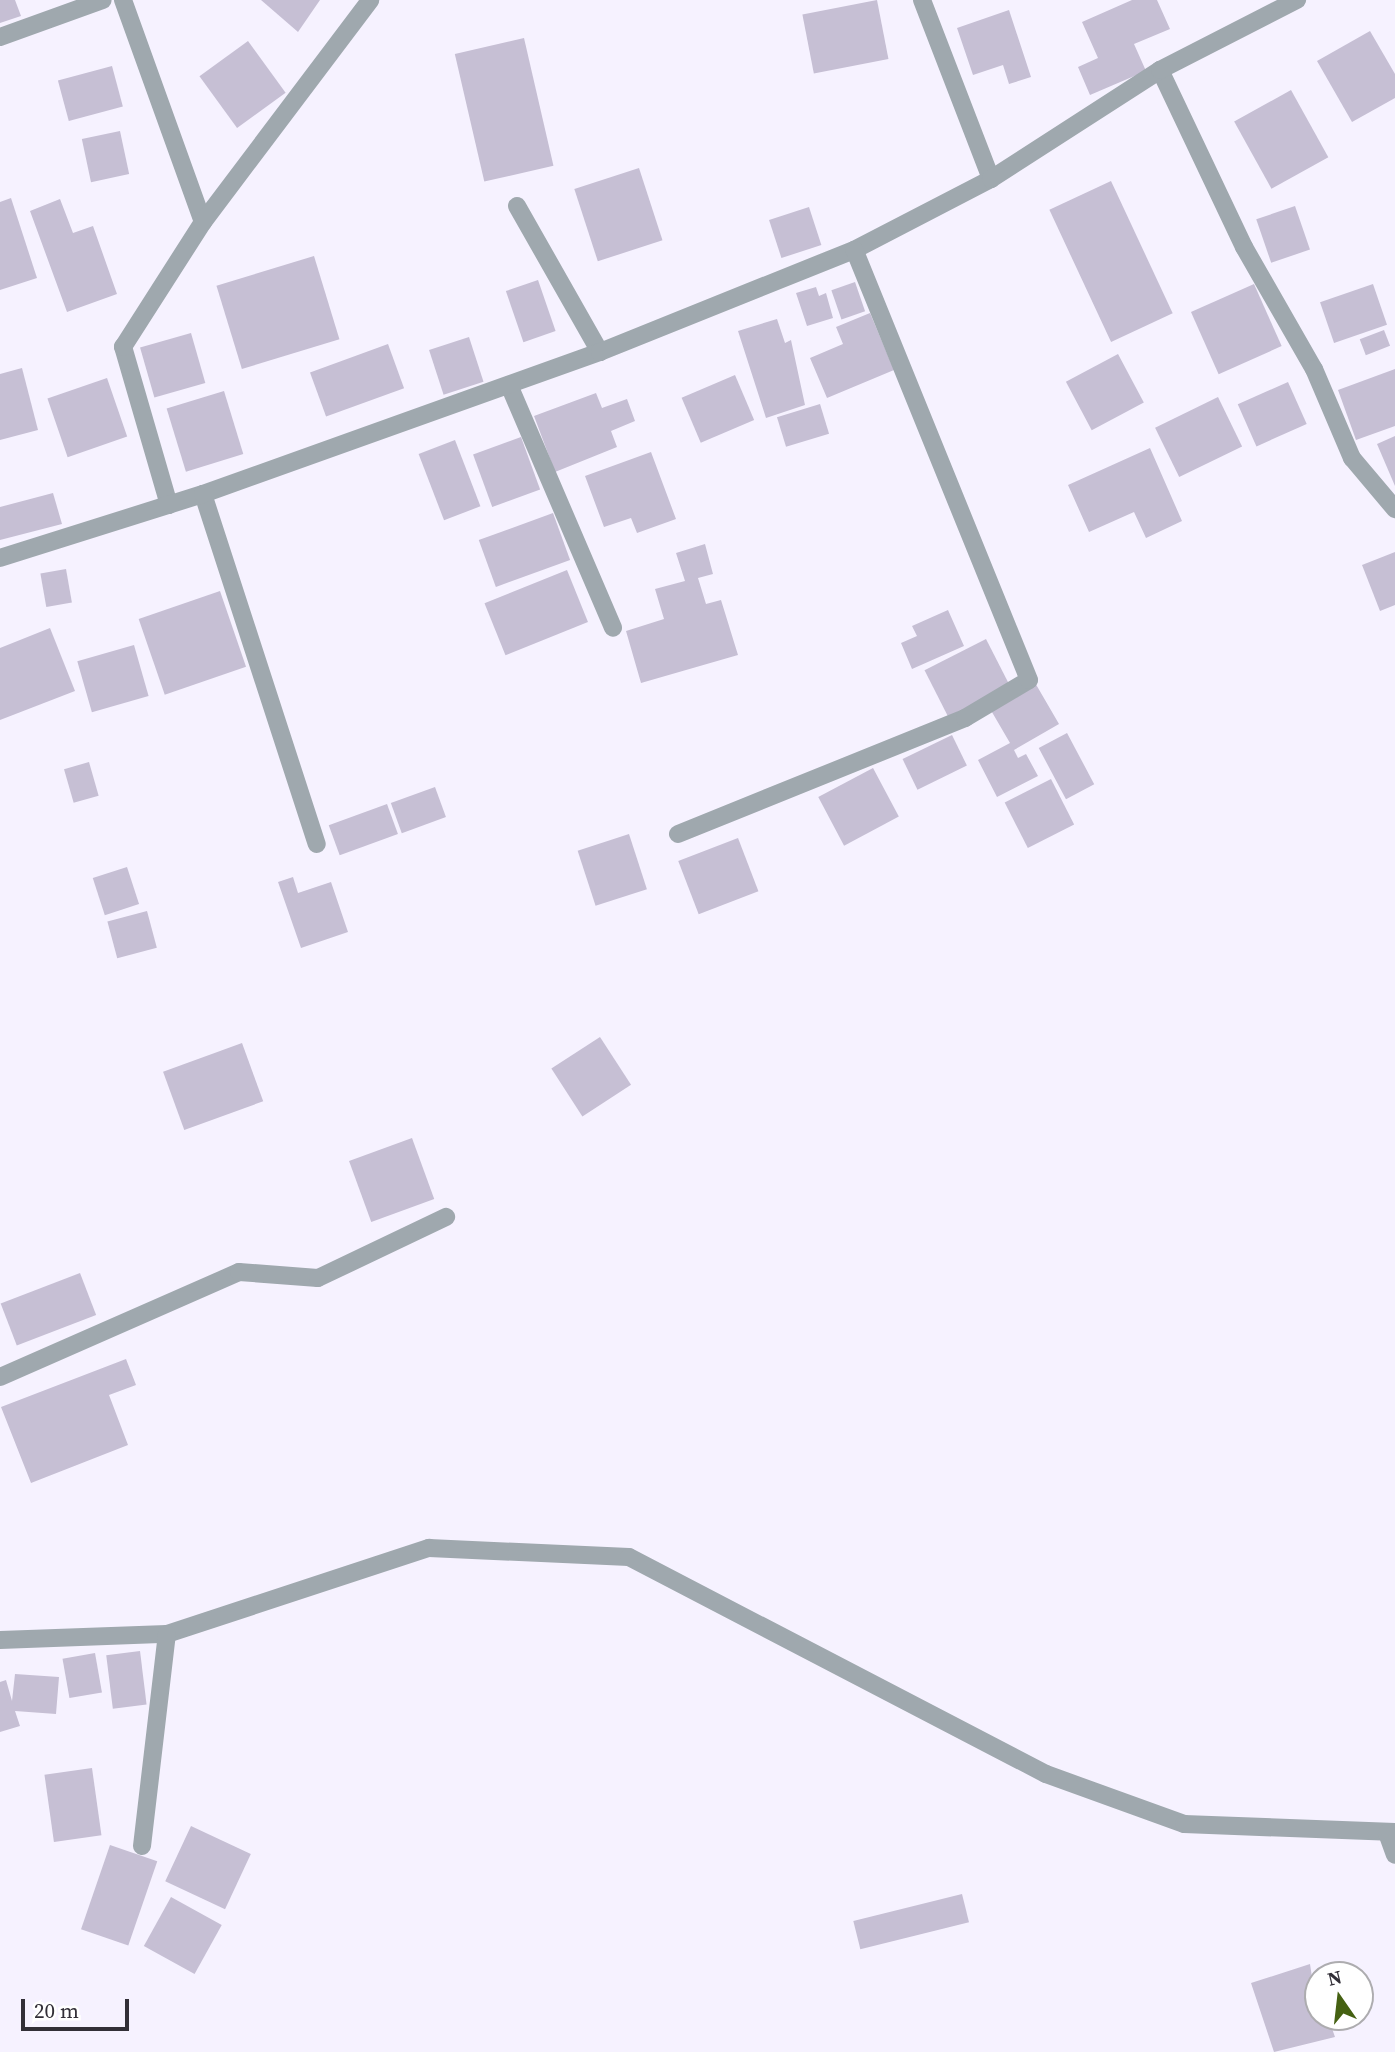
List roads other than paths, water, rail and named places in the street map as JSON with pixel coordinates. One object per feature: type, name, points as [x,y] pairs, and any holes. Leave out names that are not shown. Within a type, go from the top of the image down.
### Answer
[{"type":"street","points":[[0,37],[103,0]]},
{"type":"street","points":[[123,0],[203,222]]},
{"type":"street","points":[[169,505],[123,347],[203,222],[370,0]]},
{"type":"street","points":[[922,0],[992,179]]},
{"type":"street","points":[[0,558],[203,494],[509,385],[600,352],[854,250],[992,179],[1160,69],[1297,0]]},
{"type":"street","points":[[1160,69],[1244,247],[1314,369],[1352,458],[1395,509]]},
{"type":"street","points":[[517,206],[600,352]]},
{"type":"street","points":[[678,835],[965,718],[1030,680],[854,250]]},
{"type":"street","points":[[509,385],[613,628]]},
{"type":"street","points":[[203,494],[317,844]]},
{"type":"street","points":[[0,1377],[239,1272],[318,1278],[446,1217]]},
{"type":"street","points":[[0,1640],[167,1634],[429,1548],[629,1557],[1046,1774],[1184,1824],[1391,1833],[1395,1855]]},
{"type":"street","points":[[142,1846],[167,1634]]}]
